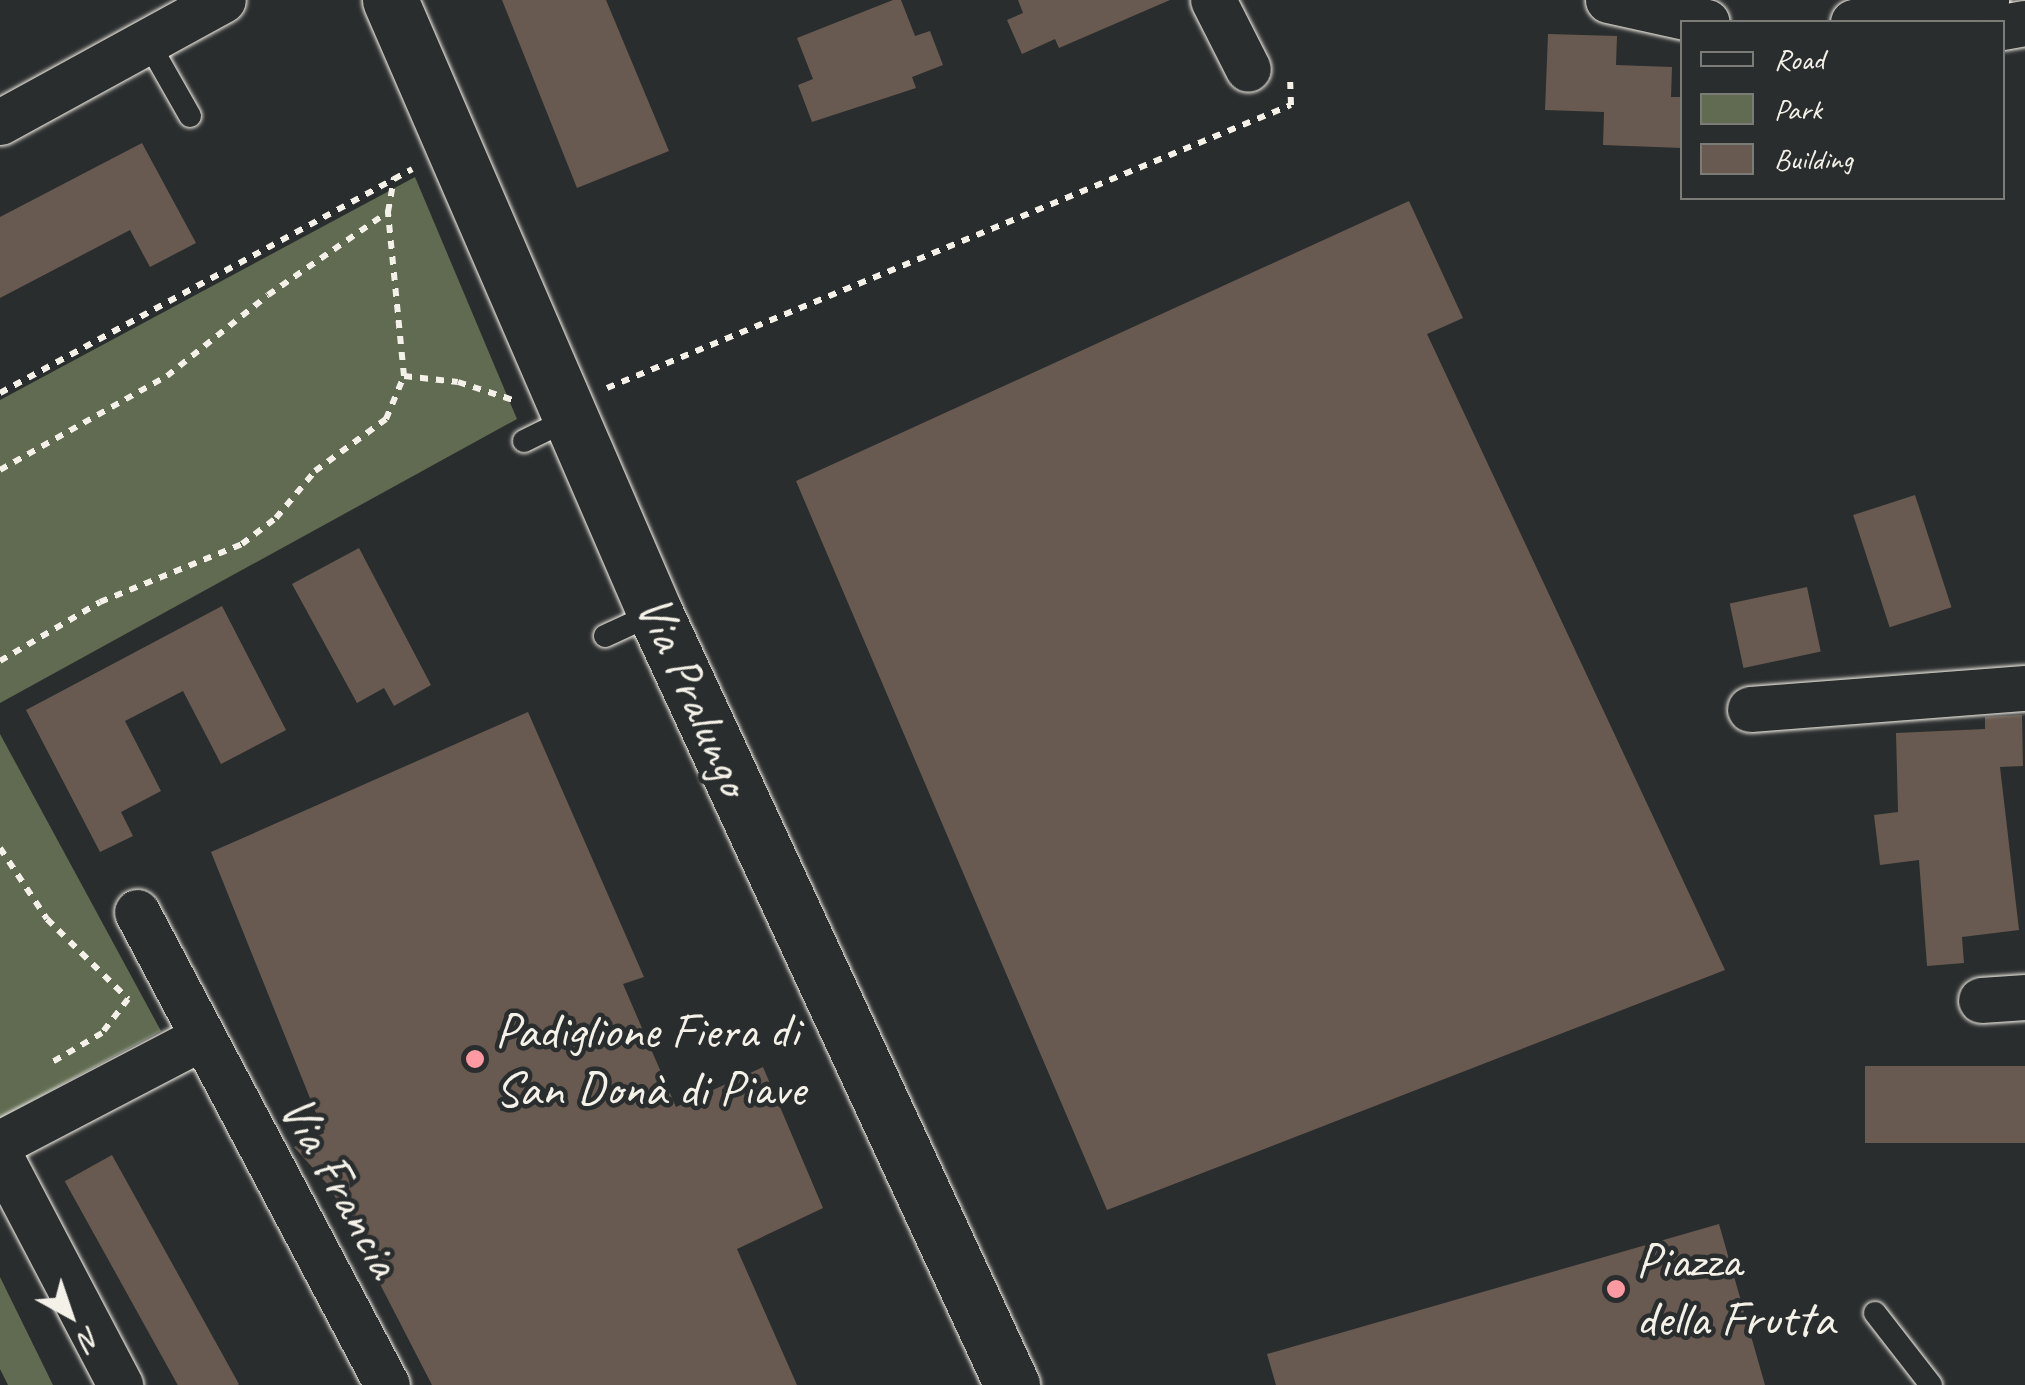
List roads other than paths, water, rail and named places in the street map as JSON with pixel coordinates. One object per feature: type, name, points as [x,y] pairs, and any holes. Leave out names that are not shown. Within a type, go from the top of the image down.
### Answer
[{"type":"street","points":[[0,122],[224,0]]},
{"type":"street","name":"Via Pralungo","points":[[390,0],[656,613],[1012,1385]]},
{"type":"street","points":[[1213,0],[1248,69]]},
{"type":"street","points":[[1608,0],[1697,20]]},
{"type":"street","points":[[1865,20],[1986,0]]},
{"type":"street","points":[[1750,708],[2025,688]]},
{"type":"street","name":"Via Francia","points":[[137,912],[199,1039],[387,1385]]},
{"type":"street","points":[[0,1143],[199,1039]]},
{"type":"street","points":[[0,1156],[120,1385]]},
{"type":"lane","points":[[148,42],[190,116]]},
{"type":"lane","points":[[524,441],[570,411]]},
{"type":"lane","points":[[604,636],[656,613]]},
{"type":"lane","points":[[1875,1314],[1930,1385]]},
{"type":"place","name":"Padiglione Fiera di San Donà di Piave","points":[[475,1059]]},
{"type":"place","name":"Piazza della Frutta","points":[[1616,1289]]}]
